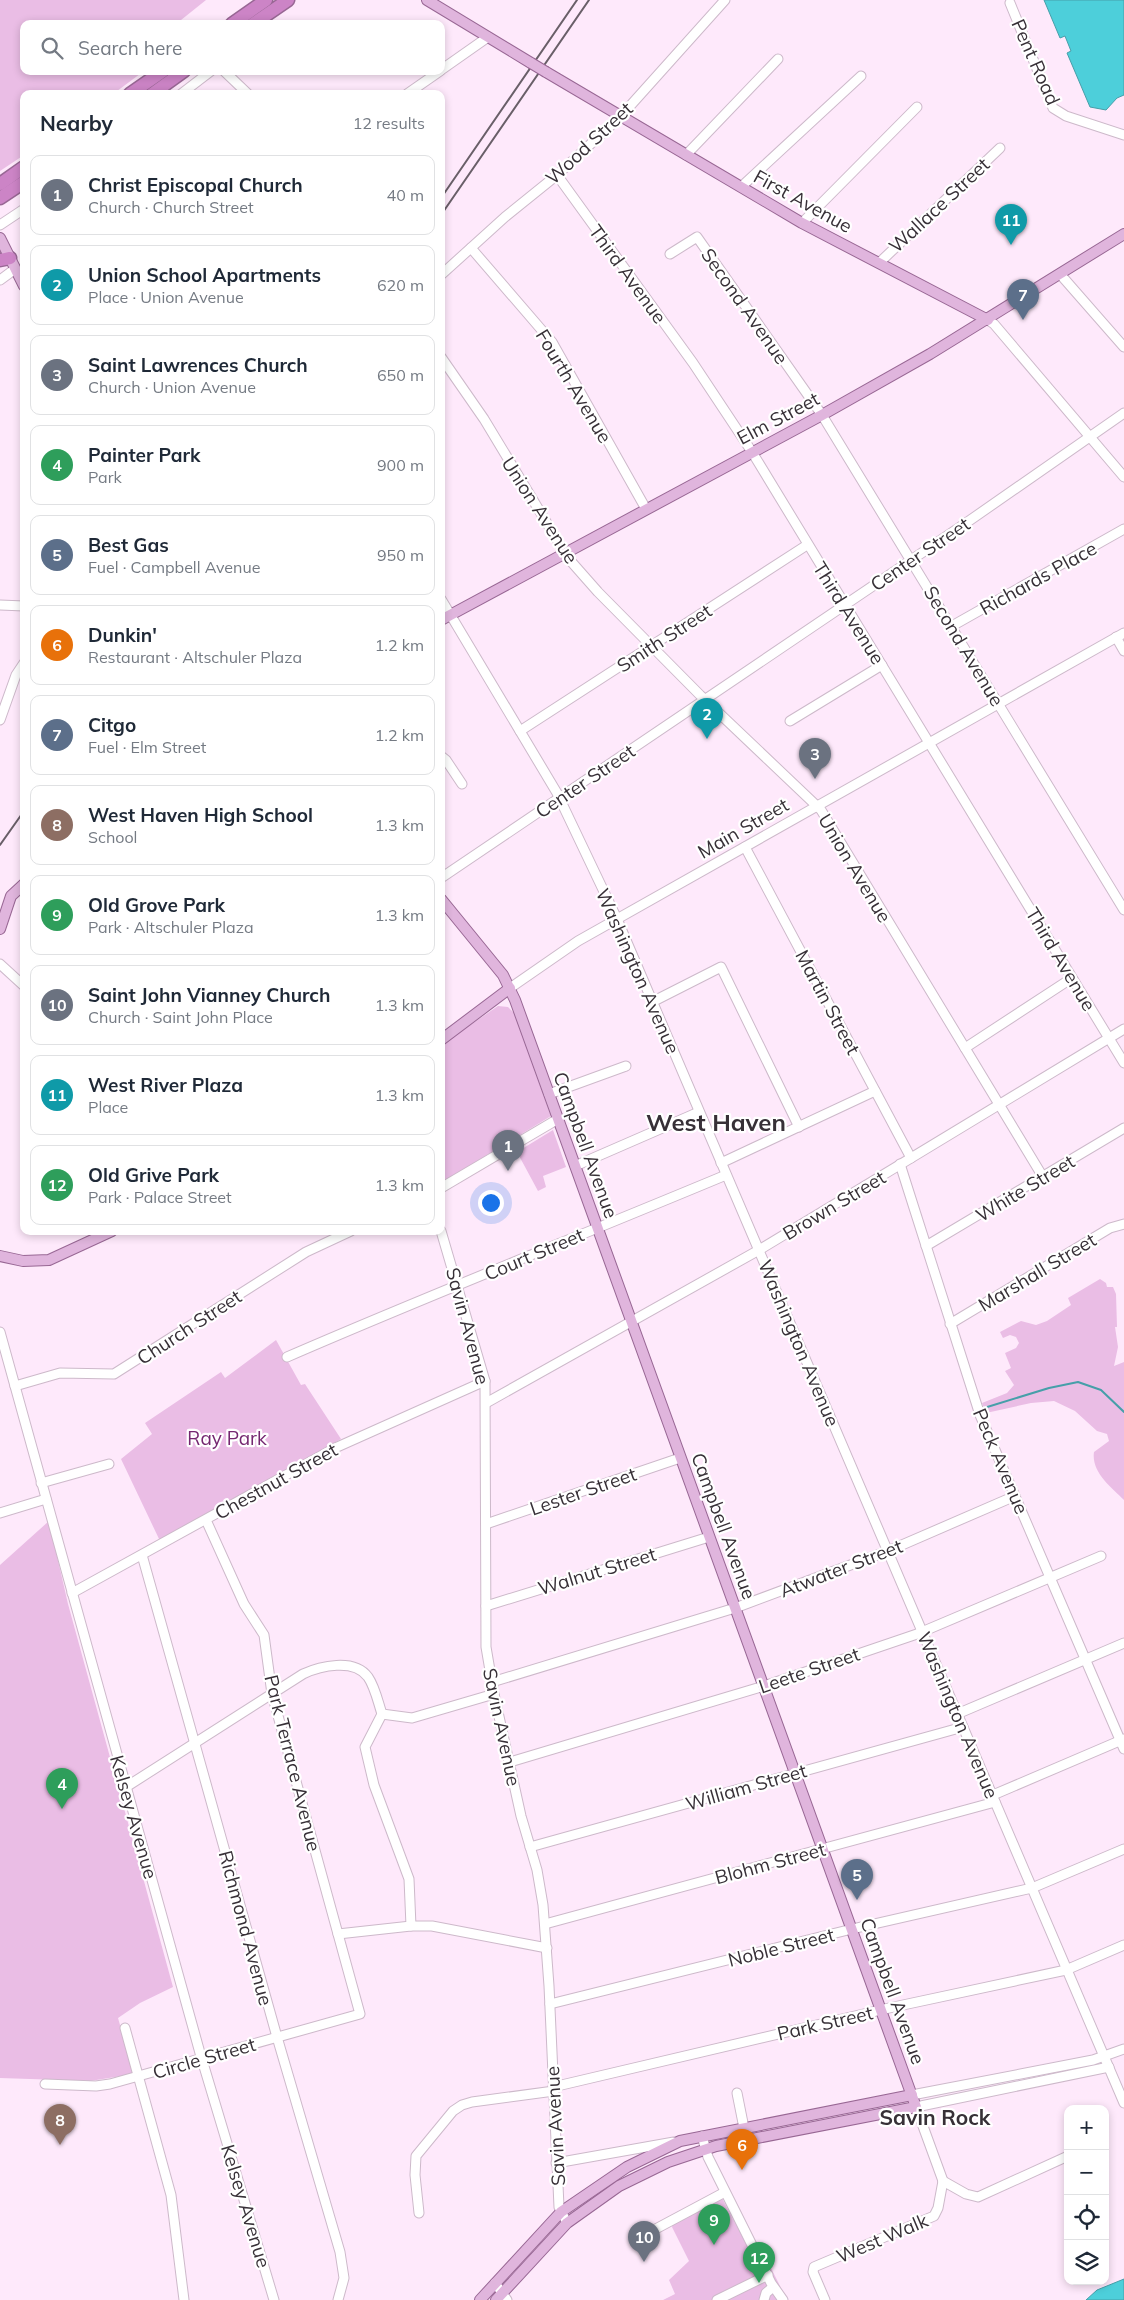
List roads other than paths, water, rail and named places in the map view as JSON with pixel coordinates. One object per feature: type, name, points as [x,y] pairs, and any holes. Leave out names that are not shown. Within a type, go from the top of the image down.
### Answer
[{"type":"highway","points":[[238,20],[266,0]]},
{"type":"highway","points":[[259,20],[288,0]]},
{"type":"highway","points":[[136,90],[157,75]]},
{"type":"highway","points":[[158,90],[178,75]]},
{"type":"highway","points":[[1,193],[20,172]]},
{"type":"highway","points":[[1,193],[20,184]]},
{"type":"main road","name":"First Avenue","points":[[427,0],[802,223],[988,320]]},
{"type":"main road","name":"Elm Street","points":[[446,618],[822,415],[988,320],[1124,234]]},
{"type":"main road","points":[[0,238],[8,262],[20,280]]},
{"type":"main road","points":[[0,929],[10,896],[20,887]]},
{"type":"main road","name":"Campbell Avenue","points":[[445,904],[495,964],[510,988],[916,2108]]},
{"type":"main road","name":"Main Street","points":[[445,1037],[510,988]]},
{"type":"main road","points":[[0,1256],[23,1261],[49,1260],[103,1235]]},
{"type":"main road","points":[[480,2300],[561,2212],[627,2167],[680,2141],[912,2096]]},
{"type":"main road","points":[[502,2298],[566,2223],[619,2186],[668,2162],[705,2149],[916,2108]]},
{"type":"street","name":"Wood Street","points":[[445,271],[557,175],[621,116],[725,0]]},
{"type":"street","name":"Pent Road","points":[[1010,3],[1053,108],[1066,116],[1124,135]]},
{"type":"street","points":[[445,68],[488,38]]},
{"type":"street","points":[[686,155],[778,59]]},
{"type":"street","points":[[186,90],[206,75]]},
{"type":"street","points":[[228,75],[244,90]]},
{"type":"street","points":[[413,90],[434,75]]},
{"type":"street","points":[[741,187],[861,76]]},
{"type":"street","points":[[802,223],[916,107]]},
{"type":"street","name":"Wallace Street","points":[[879,263],[1000,148]]},
{"type":"street","name":"Third Avenue","points":[[557,175],[693,363],[752,452],[1124,1063]]},
{"type":"street","points":[[0,225],[20,212]]},
{"type":"street","name":"Second Avenue","points":[[670,254],[697,237],[822,415],[1123,905]]},
{"type":"street","name":"Fourth Avenue","points":[[471,248],[552,342],[646,509]]},
{"type":"street","points":[[0,280],[8,262]]},
{"type":"street","points":[[1060,274],[1124,347]]},
{"type":"street","name":"First Avenue","points":[[988,320],[994,324],[1124,477]]},
{"type":"street","name":"Union Avenue","points":[[445,363],[484,419],[564,553],[598,592],[816,806],[1043,1177]]},
{"type":"street","name":"Center Street","points":[[445,875],[1124,413]]},
{"type":"street","name":"Richards Place","points":[[952,626],[1124,529]]},
{"type":"street","name":"Smith Street","points":[[520,730],[807,545]]},
{"type":"street","points":[[0,605],[20,606]]},
{"type":"street","name":"Washington Avenue","points":[[446,618],[520,730],[559,798],[617,919],[1124,2102]]},
{"type":"street","points":[[1120,635],[1124,651]]},
{"type":"street","name":"Main Street","points":[[510,988],[565,949],[1120,635]]},
{"type":"street","points":[[790,721],[882,665]]},
{"type":"street","points":[[0,720],[16,675],[20,669]]},
{"type":"street","points":[[445,759],[462,784]]},
{"type":"street","name":"Martin Street","points":[[745,847],[911,1158]]},
{"type":"street","points":[[0,964],[20,982]]},
{"type":"street","points":[[652,1002],[721,967],[799,1127]]},
{"type":"street","points":[[965,1048],[1072,978]]},
{"type":"street","name":"Brown Street","points":[[486,1403],[759,1250],[1124,1028]]},
{"type":"street","points":[[549,1094],[626,1066]]},
{"type":"street","points":[[722,1164],[875,1091]]},
{"type":"street","points":[[575,1166],[699,1112]]},
{"type":"street","points":[[445,1186],[558,1119]]},
{"type":"street","name":"White Street","points":[[926,1246],[1124,1128]]},
{"type":"street","name":"Peck Avenue","points":[[900,1164],[980,1415],[1123,1743]]},
{"type":"street","name":"Court Street","points":[[287,1356],[726,1175]]},
{"type":"street","name":"Marshall Street","points":[[950,1324],[1110,1228],[1124,1224]]},
{"type":"street","name":"Church Street","points":[[15,1386],[60,1373],[114,1374],[306,1252],[342,1235]]},
{"type":"street","name":"Savin Avenue","points":[[442,1235],[485,1382],[486,1647],[494,1694],[541,1888],[547,1948],[556,2162],[561,2212],[566,2223]]},
{"type":"street","name":"Kelsey Avenue","points":[[0,1332],[202,2058],[274,2300]]},
{"type":"street","name":"Chestnut Street","points":[[72,1593],[335,1448],[485,1382]]},
{"type":"street","name":"Lester Street","points":[[486,1524],[680,1458]]},
{"type":"street","points":[[41,1483],[109,1464]]},
{"type":"street","name":"Atwater Street","points":[[492,1682],[735,1608],[888,1551],[1015,1496]]},
{"type":"street","points":[[0,1512],[46,1500]]},
{"type":"street","name":"Park Terrace Avenue","points":[[206,1520],[244,1604],[264,1635],[272,1694],[360,2014]]},
{"type":"street","name":"Walnut Street","points":[[486,1606],[709,1537]]},
{"type":"street","name":"Richmond Avenue","points":[[142,1555],[276,2037],[340,2252],[344,2278],[338,2300]]},
{"type":"street","name":"Leete Street","points":[[510,1762],[764,1686],[922,1632],[1051,1579],[1101,1556]]},
{"type":"street","points":[[957,1714],[1124,1643]]},
{"type":"street","points":[[126,1787],[312,1670],[330,1666],[347,1666],[360,1670],[368,1677],[382,1714],[366,1747],[374,1785],[409,1879],[411,1926]]},
{"type":"street","points":[[382,1714],[412,1718],[494,1694]]},
{"type":"street","name":"William Street","points":[[530,1848],[963,1727]]},
{"type":"street","name":"Blohm Street","points":[[545,1924],[823,1849],[994,1799],[1123,1743]]},
{"type":"street","name":"Noble Street","points":[[550,2004],[852,1929],[1032,1888],[1124,1849]]},
{"type":"street","points":[[338,1934],[411,1926],[432,1926],[547,1948]]},
{"type":"street","name":"Park Street","points":[[418,2213],[415,2175],[416,2156],[452,2111],[462,2105],[553,2089],[881,2010],[1066,1970],[1124,1945]]},
{"type":"street","name":"Circle Street","points":[[45,2084],[96,2086],[360,2014]]},
{"type":"street","points":[[124,2028],[171,2195],[184,2300]]},
{"type":"street","points":[[912,2096],[1105,2057],[1124,2048]]},
{"type":"street","points":[[916,2108],[1109,2067]]},
{"type":"street","points":[[737,2093],[744,2128]]},
{"type":"street","name":"Campbell Avenue","points":[[916,2108],[943,2182]]},
{"type":"street","points":[[702,2136],[705,2149],[725,2192],[773,2287],[779,2292],[783,2300]]},
{"type":"street","points":[[556,2162],[680,2141]]},
{"type":"street","points":[[943,2182],[966,2194],[978,2197],[1064,2158]]},
{"type":"street","name":"West Walk","points":[[825,2300],[813,2272],[814,2267],[934,2216],[938,2208],[943,2182]]},
{"type":"street","points":[[650,2232],[725,2192]]},
{"type":"street","points":[[717,2300],[768,2275]]},
{"type":"street","points":[[495,2283],[502,2298]]},
{"type":"street","points":[[764,2300],[766,2293],[773,2287]]},
{"type":"water","points":[[1044,0],[1124,0],[1124,95],[1117,98],[1106,110],[1090,107],[1067,53],[1071,51],[1065,36],[1060,38]]},
{"type":"water","points":[[1124,2279],[1124,2300],[1086,2300],[1097,2290]]},
{"type":"waterway","points":[[984,1408],[1049,1388],[1078,1382],[1101,1390],[1124,1412]]},
{"type":"railway","points":[[445,192],[577,0]]},
{"type":"railway","points":[[445,209],[589,0]]},
{"type":"railway","points":[[0,845],[20,817]]},
{"type":"place","name":"West River Plaza","points":[[1011,245]]},
{"type":"place","name":"Citgo","points":[[1023,320]]},
{"type":"place","name":"Union School Apartments","points":[[707,739]]},
{"type":"place","name":"Saint Lawrences Church","points":[[815,779]]},
{"type":"place","name":"Christ Episcopal Church","points":[[508,1171]]},
{"type":"place","name":"Painter Park","points":[[62,1809]]},
{"type":"place","name":"Best Gas","points":[[857,1900]]},
{"type":"place","name":"West Haven High School","points":[[60,2145]]},
{"type":"place","name":"Dunkin'","points":[[742,2170]]},
{"type":"place","name":"Old Grove Park","points":[[714,2245]]},
{"type":"place","name":"Saint John Vianney Church","points":[[644,2262]]},
{"type":"place","name":"Old Grive Park","points":[[759,2283]]},
{"type":"district","name":"West Haven","points":[[716,1123]]},
{"type":"district","name":"Savin Rock","points":[[935,2118]]},
{"type":"park label","name":"Ray Park","points":[[227,1438]]}]
